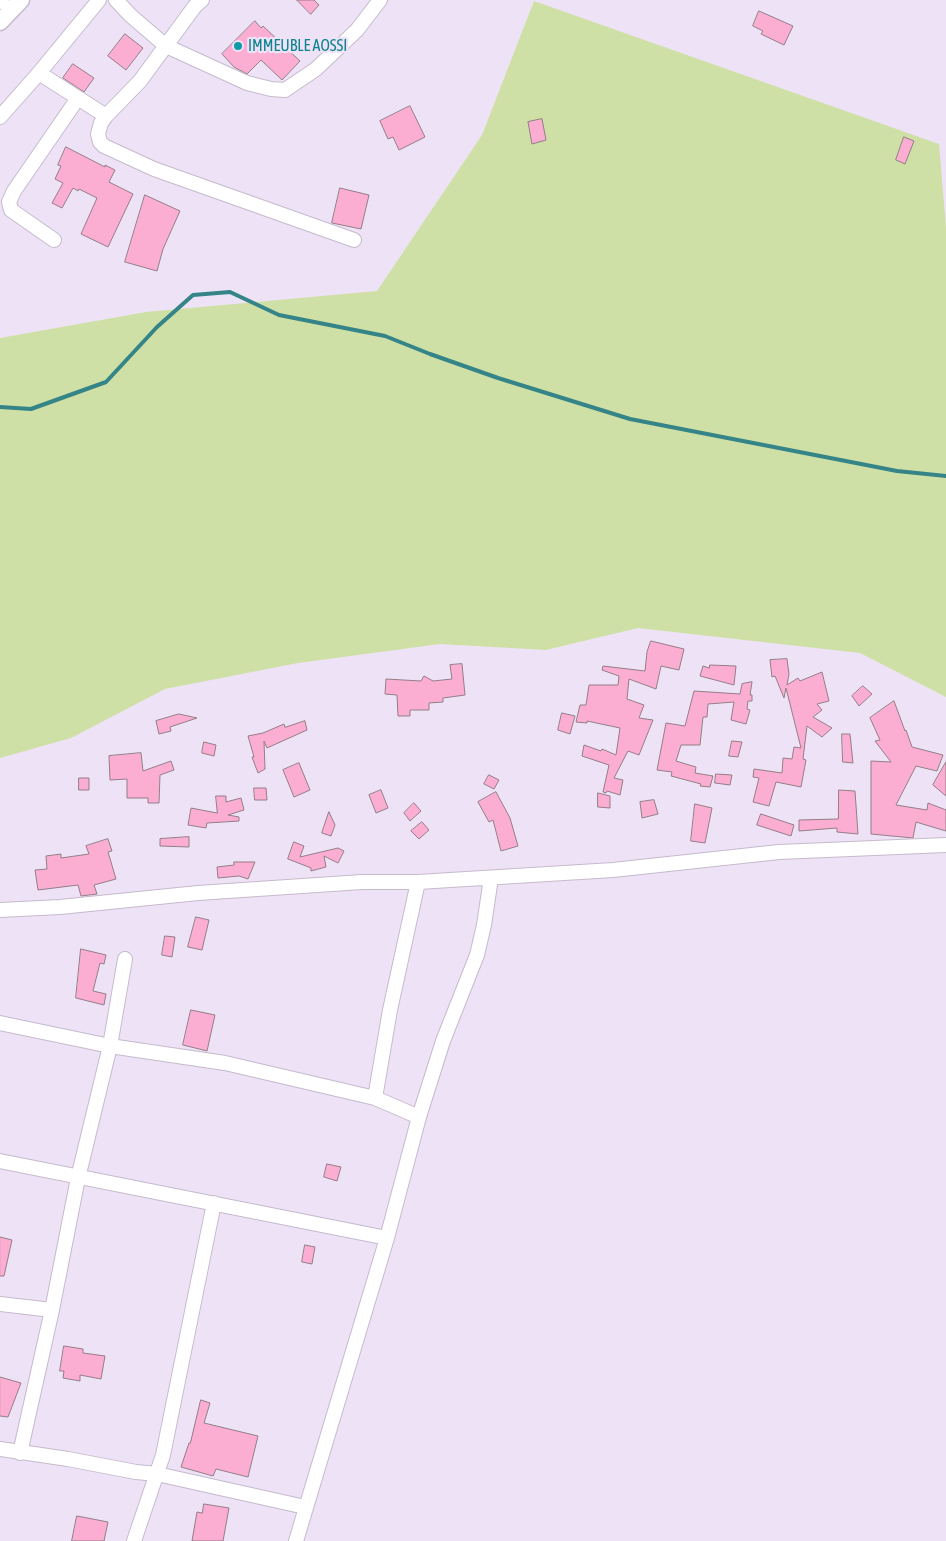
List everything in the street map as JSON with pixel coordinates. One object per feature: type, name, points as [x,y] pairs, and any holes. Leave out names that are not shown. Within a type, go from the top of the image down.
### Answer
[{"type":"street","points":[[0,22],[21,0]]},
{"type":"street","points":[[0,117],[39,74],[99,0]]},
{"type":"street","points":[[117,0],[130,15],[166,46],[246,83],[270,89],[285,90],[316,70],[357,30],[380,0]]},
{"type":"street","points":[[202,0],[195,6],[140,81],[106,116],[98,134],[100,142],[104,146],[154,169],[354,240]]},
{"type":"street","points":[[39,74],[106,116]]},
{"type":"street","points":[[54,240],[11,210],[9,202],[14,191],[78,98]]},
{"type":"street","points":[[0,910],[60,907],[198,893],[362,882],[418,882],[613,870],[779,852],[946,845]]},
{"type":"street","points":[[296,1541],[387,1238],[419,1117],[443,1041],[477,955],[484,925],[491,878]]},
{"type":"street","points":[[375,1098],[390,1010],[418,882]]},
{"type":"street","points":[[20,1453],[52,1310],[78,1178],[110,1046],[125,959]]},
{"type":"street","points":[[0,1023],[110,1046],[225,1063],[375,1098],[419,1117]]},
{"type":"street","points":[[0,1161],[387,1238]]},
{"type":"street","points":[[134,1541],[157,1474],[169,1426],[214,1203]]},
{"type":"street","points":[[0,1304],[52,1310]]},
{"type":"street","points":[[0,1450],[68,1458],[136,1472],[157,1474],[306,1507]]},
{"type":"green space","points":[[534,1],[939,144],[946,227],[946,697],[860,653],[638,628],[546,650],[440,644],[298,663],[165,689],[71,738],[0,758],[0,338],[146,312],[377,291],[482,135]]},
{"type":"building","points":[[297,0],[314,0],[319,5],[311,14]]},
{"type":"building","points":[[759,11],[793,26],[784,45],[761,34],[763,31],[753,26]]},
{"type":"building","points":[[255,21],[261,28],[263,26],[300,61],[282,80],[261,60],[247,74],[234,67],[222,54]]},
{"type":"building","points":[[125,34],[143,48],[126,70],[108,56]]},
{"type":"building","points":[[73,64],[94,78],[84,92],[63,78]]},
{"type":"building","points":[[410,106],[425,137],[399,150],[393,137],[388,139],[380,121]]},
{"type":"building","points":[[542,119],[546,140],[532,144],[528,122]]},
{"type":"building","points":[[904,137],[914,141],[905,164],[896,160]]},
{"type":"building","points":[[66,147],[105,167],[105,165],[115,170],[109,182],[133,194],[108,247],[81,234],[97,198],[73,188],[62,208],[52,203],[63,183],[55,179],[61,166],[58,165]]},
{"type":"building","points":[[340,188],[369,195],[361,229],[332,223]]},
{"type":"building","points":[[145,195],[180,211],[163,249],[157,271],[125,262]]},
{"type":"building","points":[[651,641],[684,649],[679,670],[661,666],[656,689],[629,679],[627,699],[644,705],[639,718],[653,720],[639,755],[628,751],[614,778],[623,780],[620,795],[607,791],[606,793],[603,792],[609,765],[582,756],[584,745],[601,751],[602,749],[616,755],[620,728],[587,721],[587,723],[576,722],[580,705],[586,705],[589,685],[618,685],[619,676],[602,670],[603,666],[645,671],[647,652]]},
{"type":"building","points":[[787,659],[789,674],[787,685],[798,678],[800,681],[822,672],[829,701],[817,704],[822,710],[813,717],[832,728],[822,737],[807,726],[803,759],[806,760],[801,787],[776,782],[769,806],[753,802],[759,778],[753,777],[754,769],[782,773],[783,758],[792,759],[794,747],[801,748],[786,688],[784,698],[775,676],[772,677],[770,660]]},
{"type":"building","points":[[462,664],[465,695],[443,698],[443,702],[429,703],[429,710],[410,710],[410,716],[398,716],[397,695],[385,694],[386,679],[421,681],[424,676],[433,681],[452,679],[450,665]]},
{"type":"building","points":[[710,665],[736,666],[734,685],[700,676],[703,666],[709,668]]},
{"type":"building","points":[[752,682],[750,695],[752,695],[752,701],[748,701],[747,709],[750,710],[746,724],[731,720],[734,702],[708,704],[707,717],[703,717],[700,745],[681,745],[676,761],[696,767],[695,773],[713,776],[710,787],[700,786],[701,784],[671,776],[672,772],[657,770],[666,723],[685,726],[694,691],[740,694],[742,684]]},
{"type":"building","points":[[863,686],[872,694],[859,706],[852,696]]},
{"type":"building","points":[[894,701],[912,747],[943,755],[937,771],[916,766],[896,805],[927,810],[928,803],[946,810],[946,831],[916,822],[913,838],[871,834],[871,761],[891,762],[875,741],[880,740],[870,718]]},
{"type":"building","points":[[562,713],[575,716],[570,734],[558,730]]},
{"type":"building","points":[[179,714],[197,718],[170,727],[171,731],[159,734],[156,721]]},
{"type":"building","points":[[305,721],[307,730],[267,748],[264,741],[265,769],[258,773],[252,757],[254,757],[248,736],[263,733],[284,724],[285,727]]},
{"type":"building","points":[[842,734],[850,734],[853,763],[843,762]]},
{"type":"building","points":[[732,741],[742,742],[738,757],[729,756]]},
{"type":"building","points":[[204,742],[216,745],[214,756],[202,753]]},
{"type":"building","points":[[141,753],[143,771],[171,761],[174,770],[160,775],[159,803],[148,803],[148,798],[127,798],[127,779],[110,780],[109,756]]},
{"type":"building","points":[[946,762],[946,796],[933,785]]},
{"type":"building","points":[[299,763],[310,790],[294,797],[283,770]]},
{"type":"building","points":[[716,774],[732,775],[730,785],[715,783]]},
{"type":"building","points":[[489,775],[499,780],[494,789],[484,784]]},
{"type":"building","points":[[79,778],[89,778],[89,790],[79,790]]},
{"type":"building","points":[[254,788],[266,788],[267,800],[255,800]]},
{"type":"building","points":[[381,790],[388,808],[376,813],[369,795]]},
{"type":"building","points":[[839,790],[855,791],[858,834],[837,832],[837,828],[799,831],[799,820],[838,819]]},
{"type":"building","points":[[496,792],[510,818],[518,846],[501,851],[493,820],[489,822],[478,802]]},
{"type":"building","points":[[598,793],[610,796],[610,808],[598,807]]},
{"type":"building","points":[[216,796],[226,796],[226,802],[241,798],[244,810],[228,815],[239,817],[239,821],[207,823],[206,828],[188,825],[191,808],[217,813]]},
{"type":"building","points":[[654,800],[658,814],[642,818],[640,802]]},
{"type":"building","points":[[414,803],[421,811],[410,821],[404,813]]},
{"type":"building","points":[[695,804],[712,808],[705,843],[691,841]]},
{"type":"building","points":[[329,812],[335,825],[331,836],[322,833]]},
{"type":"building","points":[[761,814],[794,825],[791,836],[757,825]]},
{"type":"building","points":[[422,822],[429,830],[419,839],[411,831]]},
{"type":"building","points":[[189,837],[189,847],[160,846],[160,839]]},
{"type":"building","points":[[108,839],[112,851],[108,852],[116,879],[94,885],[97,894],[81,896],[78,885],[38,890],[35,870],[47,869],[46,856],[61,854],[61,858],[89,854],[86,846]]},
{"type":"building","points":[[294,842],[304,846],[300,857],[338,848],[344,851],[338,863],[324,856],[326,867],[311,871],[311,868],[288,859]]},
{"type":"building","points":[[234,862],[255,862],[248,879],[239,876],[218,878],[217,867],[234,865]]},
{"type":"building","points":[[196,917],[209,920],[202,950],[188,947]]},
{"type":"building","points":[[165,936],[175,937],[172,957],[162,955]]},
{"type":"building","points":[[81,949],[106,955],[104,964],[100,963],[93,991],[106,994],[104,1005],[76,998]]},
{"type":"building","points":[[191,1010],[215,1015],[207,1051],[183,1045]]},
{"type":"building","points":[[327,1164],[341,1167],[337,1181],[324,1177]]},
{"type":"building","points":[[0,1237],[12,1240],[4,1276],[0,1276]]},
{"type":"building","points":[[305,1245],[315,1247],[312,1264],[302,1262]]},
{"type":"building","points":[[64,1346],[83,1349],[83,1353],[105,1356],[101,1379],[80,1375],[80,1381],[63,1378],[64,1371],[60,1371]]},
{"type":"building","points":[[0,1377],[21,1383],[8,1417],[0,1416]]},
{"type":"building","points":[[201,1400],[210,1403],[204,1423],[258,1436],[248,1477],[216,1469],[213,1476],[181,1467],[190,1443]]},
{"type":"building","points":[[204,1504],[229,1508],[223,1541],[192,1541],[197,1512],[202,1513]]},
{"type":"building","points":[[77,1516],[108,1522],[104,1541],[72,1541]]},
{"type":"waterway","points":[[0,407],[31,409],[106,382],[157,327],[193,295],[230,292],[279,315],[385,336],[498,378],[630,419],[897,471],[946,476]]},
{"type":"place","name":"IMMEUBLE AOSSI","points":[[238,46]]}]
